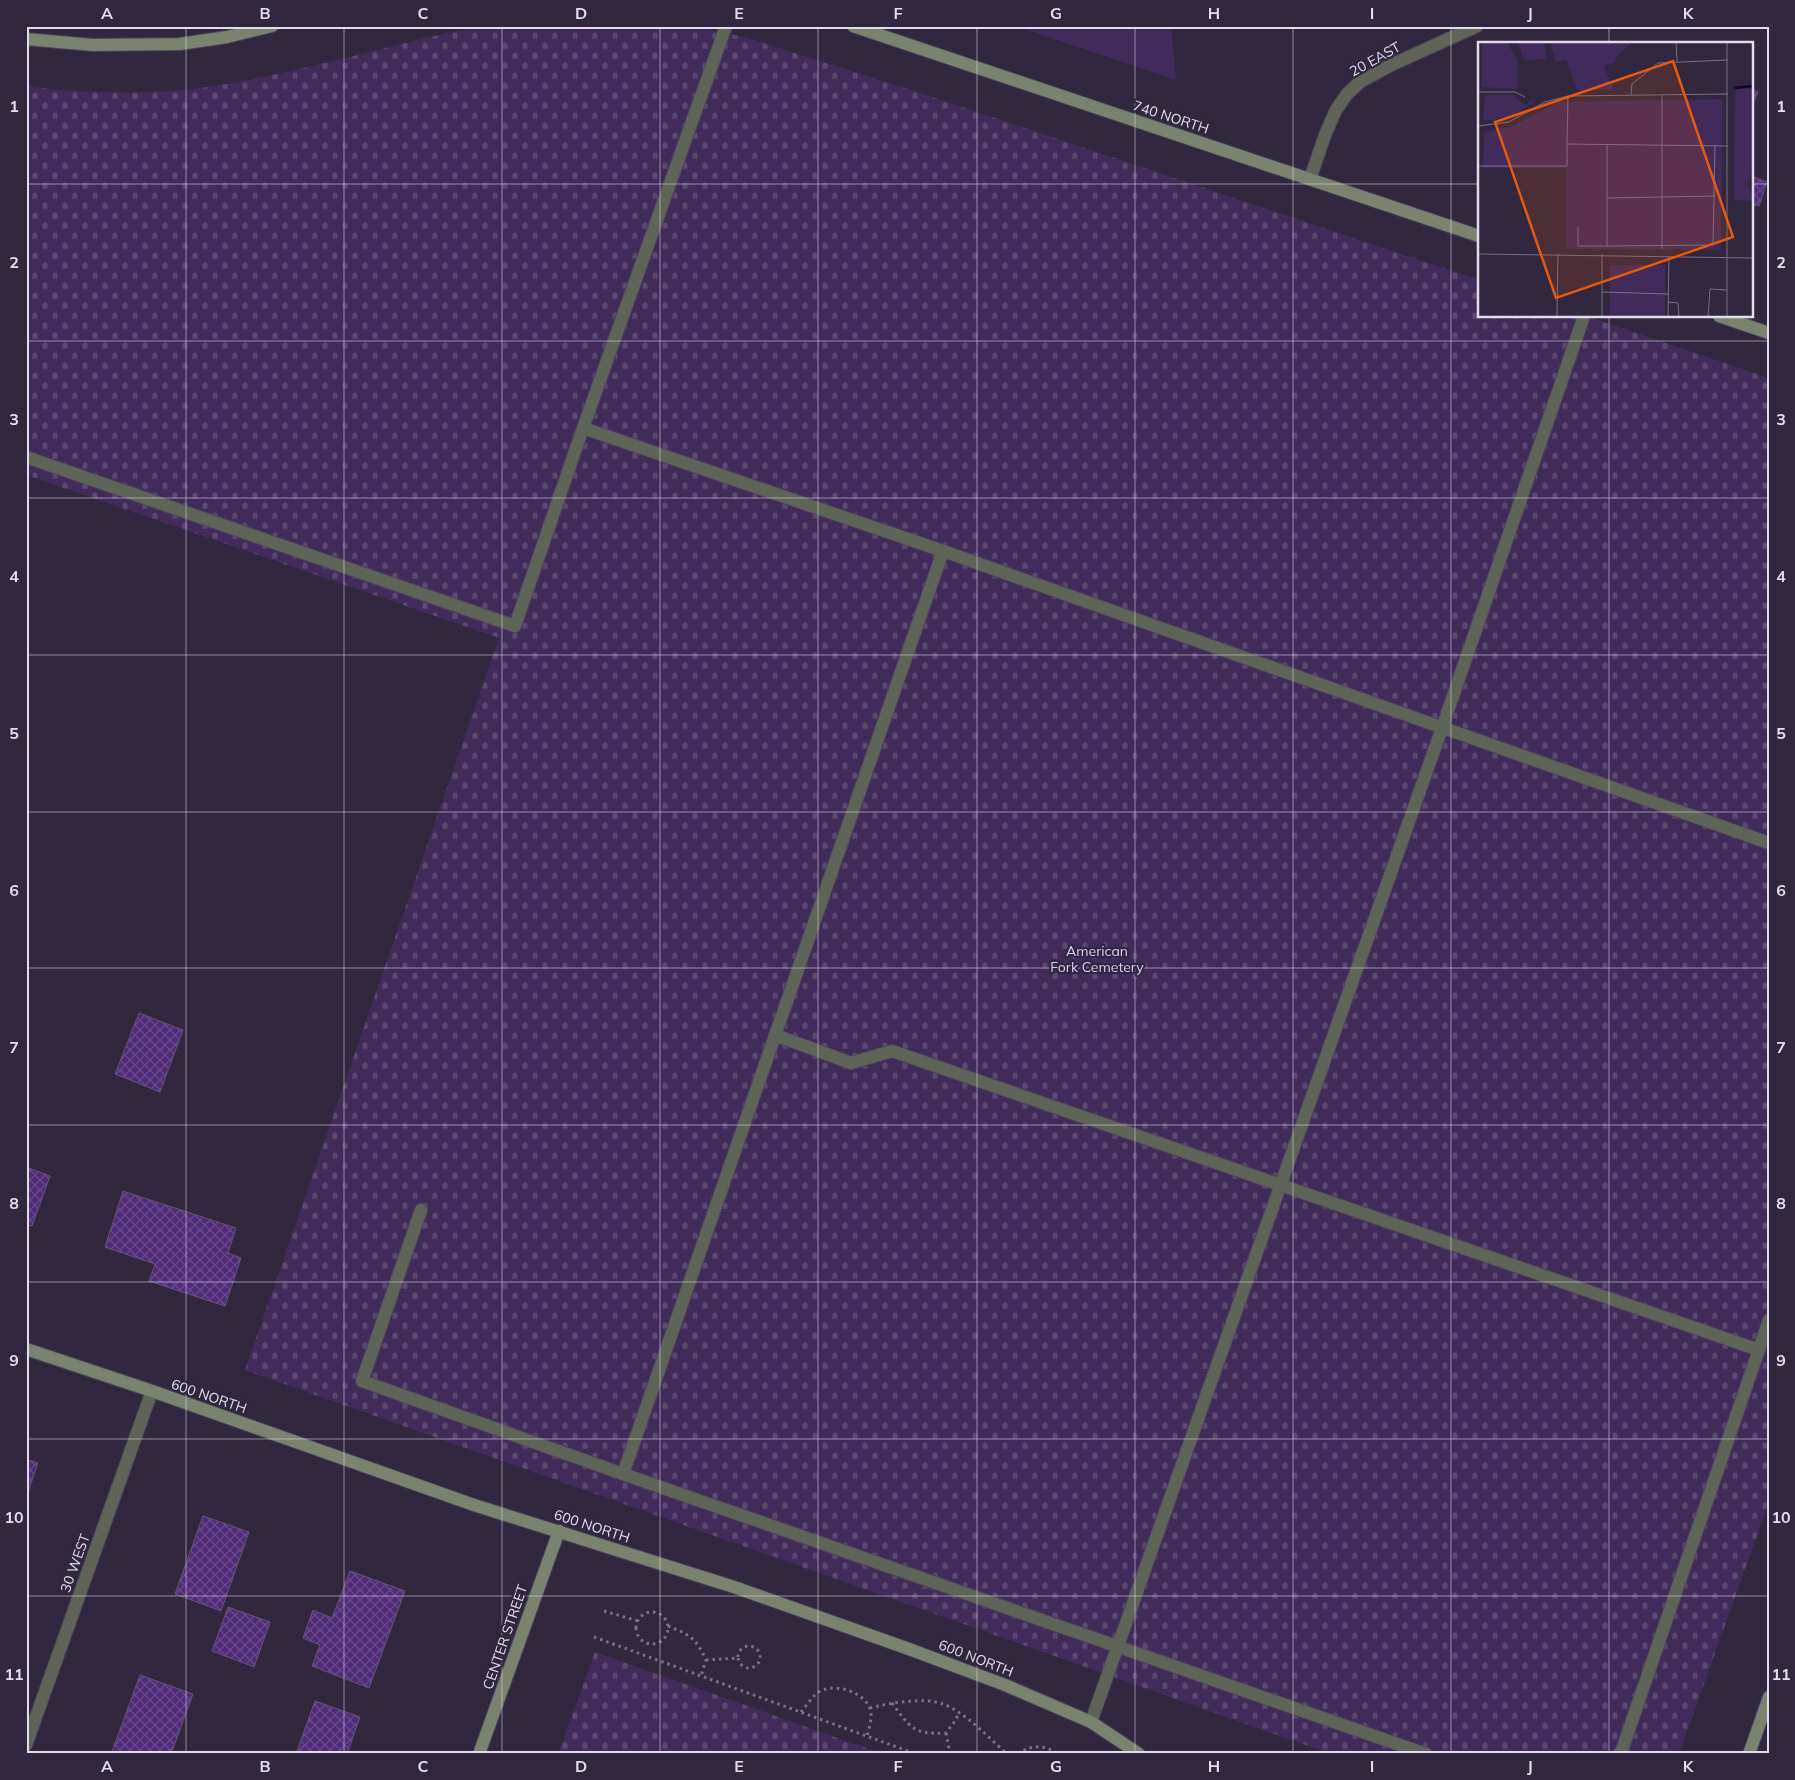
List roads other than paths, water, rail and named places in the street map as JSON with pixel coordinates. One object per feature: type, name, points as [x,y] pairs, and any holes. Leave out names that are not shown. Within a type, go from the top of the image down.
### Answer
[{"type":"street","points":[[26,40],[93,46],[180,44],[227,37],[272,26]]},
{"type":"street","points":[[26,457],[515,626],[583,428],[726,26]]},
{"type":"street","name":"740 NORTH","points":[[853,26],[1478,236]]},
{"type":"street","name":"20 EAST","points":[[1310,179],[1336,110],[1347,94],[1360,82],[1391,65],[1477,26]]},
{"type":"street","points":[[1091,1722],[1442,728],[1583,318]]},
{"type":"street","points":[[1725,318],[1769,333]]},
{"type":"street","points":[[583,428],[943,551],[1769,843]]},
{"type":"street","points":[[623,1474],[943,551]]},
{"type":"street","points":[[775,1035],[851,1063],[892,1052],[1759,1350]]},
{"type":"street","points":[[421,1210],[362,1381],[1426,1754]]},
{"type":"street","points":[[1619,1754],[1769,1320]]},
{"type":"street","name":"600 NORTH","points":[[26,1349],[152,1391],[474,1505],[734,1587],[909,1649],[1005,1685],[1091,1722],[1139,1754]]},
{"type":"street","name":"30 WEST","points":[[26,1745],[152,1391]]},
{"type":"street","name":"CENTER STREET","points":[[479,1754],[558,1531]]},
{"type":"street","points":[[1749,1754],[1769,1697]]},
{"type":"park label","name":"American Fork Cemetery","points":[[1097,960]]}]
